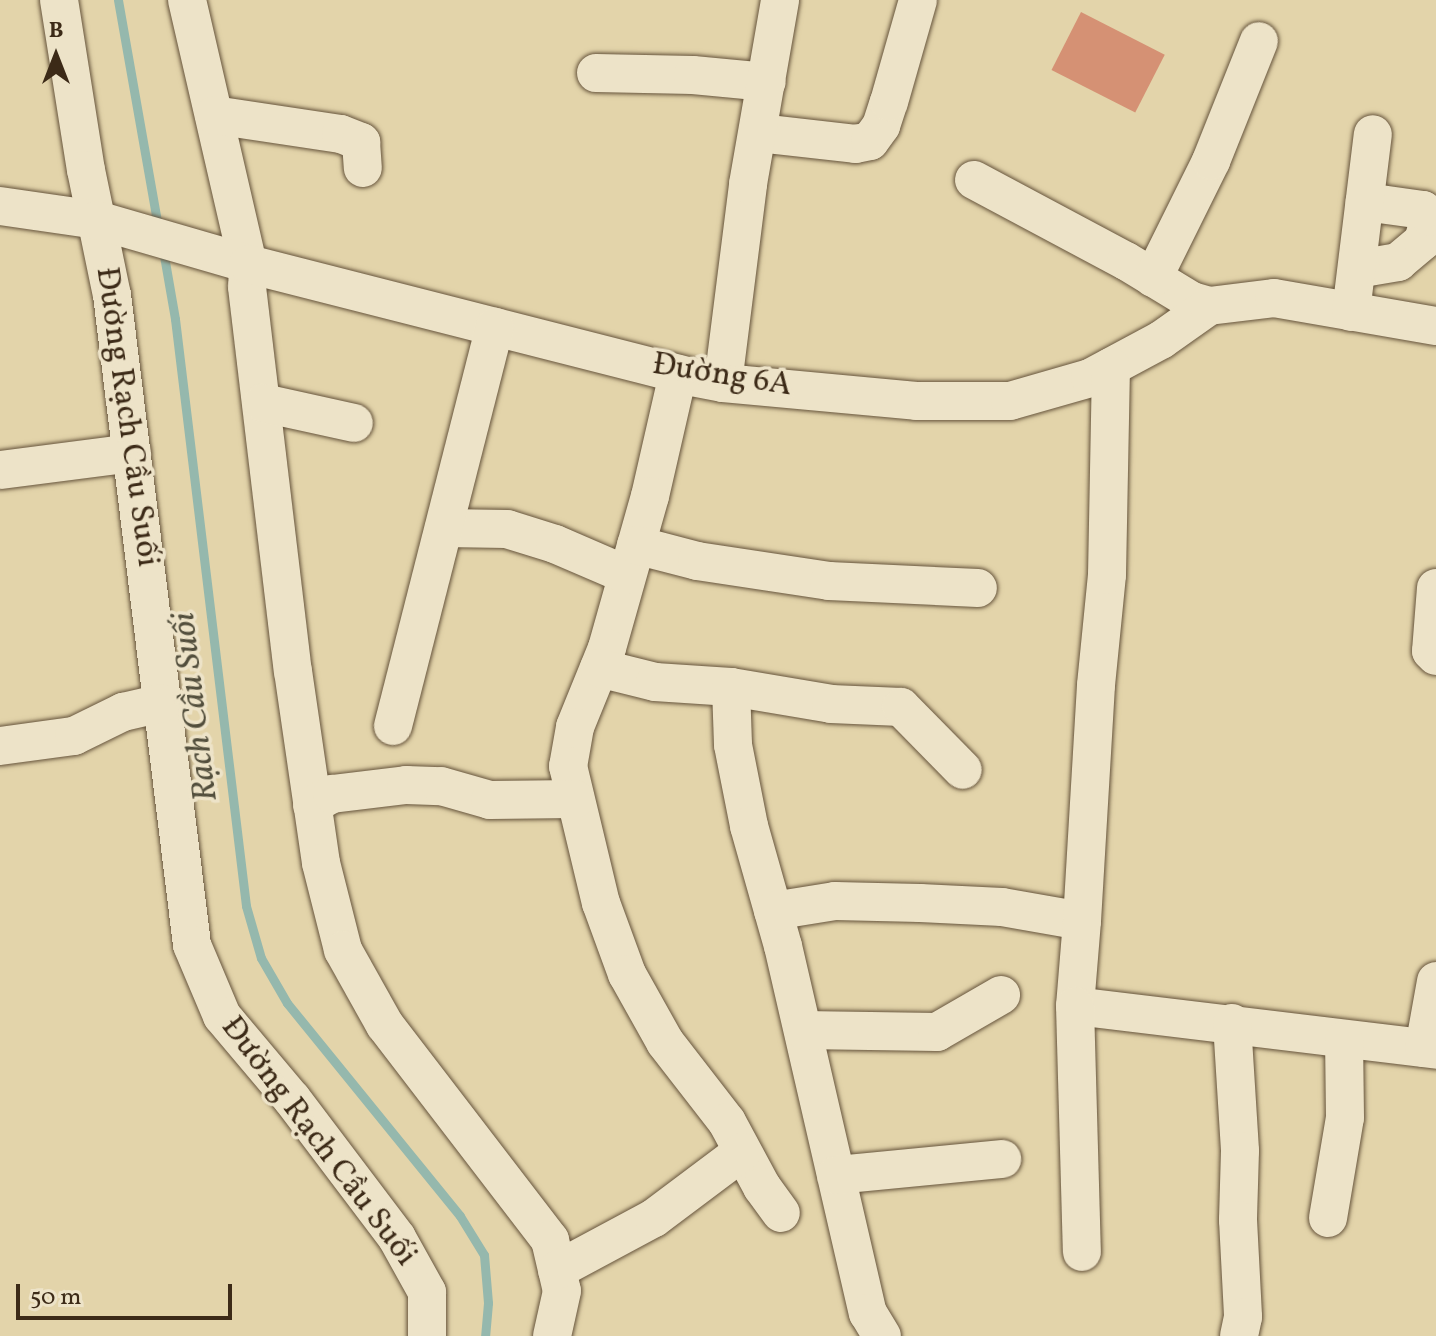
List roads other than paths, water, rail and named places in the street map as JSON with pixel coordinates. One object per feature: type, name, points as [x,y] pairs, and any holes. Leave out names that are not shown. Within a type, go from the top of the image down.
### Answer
[{"type":"street","name":"Đường Rạch Cầu Suối","points":[[59,0],[104,222],[192,945],[222,1016],[292,1099],[397,1238],[427,1292],[427,1336]]},
{"type":"street","points":[[187,0],[214,115],[247,287],[312,805],[321,863],[343,950],[385,1025],[550,1240],[562,1291],[552,1336]]},
{"type":"street","points":[[723,383],[748,184],[780,0]]},
{"type":"street","points":[[759,133],[855,144],[870,141],[881,126],[918,0]]},
{"type":"street","points":[[1153,278],[1211,161],[1259,41]]},
{"type":"street","points":[[596,73],[693,75],[767,82]]},
{"type":"street","points":[[214,115],[341,134],[361,142],[363,168]]},
{"type":"street","points":[[1351,312],[1373,134]]},
{"type":"street","points":[[974,180],[1192,301],[1209,306]]},
{"type":"street","points":[[1357,269],[1398,262],[1423,241],[1430,217],[1423,210],[1365,202]]},
{"type":"street","name":"Đường 6A","points":[[0,206],[104,222],[241,262],[678,374],[723,383],[916,401],[1010,401],[1090,378],[1161,340],[1209,306],[1274,298],[1436,326]]},
{"type":"street","points":[[393,726],[495,327]]},
{"type":"street","points":[[1082,1252],[1075,1006],[1096,685],[1107,575],[1111,367]]},
{"type":"street","points":[[678,374],[632,560],[599,668],[575,727],[568,766],[601,903],[627,974],[665,1042],[727,1122],[742,1152],[781,1213]]},
{"type":"street","points":[[263,403],[354,423]]},
{"type":"street","points":[[0,470],[132,453]]},
{"type":"street","points":[[444,528],[507,529],[555,544],[632,560],[697,561],[829,581],[978,588]]},
{"type":"street","points":[[1436,588],[1431,651],[1436,656]]},
{"type":"street","points":[[599,668],[655,682],[731,687],[831,704],[901,707],[963,770]]},
{"type":"street","points":[[731,687],[733,745],[749,826],[803,1030],[868,1313],[882,1336]]},
{"type":"street","points":[[0,746],[74,736],[123,712],[161,703]]},
{"type":"street","points":[[312,805],[332,794],[406,785],[441,786],[490,800],[575,799]]},
{"type":"street","points":[[773,911],[835,901],[920,903],[1002,907],[1082,921]]},
{"type":"street","points":[[1075,1006],[1430,1049],[1436,981]]},
{"type":"street","points":[[803,1030],[937,1032],[1001,995]]},
{"type":"street","points":[[1232,1023],[1240,1151],[1238,1220],[1243,1317],[1239,1336]]},
{"type":"street","points":[[1328,1218],[1345,1118],[1344,1040]]},
{"type":"street","points":[[557,1270],[654,1218],[742,1152]]},
{"type":"street","points":[[836,1175],[1002,1159]]},
{"type":"waterway","name":"Rạch Cầu Suối","points":[[118,0],[158,228]]},
{"type":"waterway","name":"Rạch Cầu Suối","points":[[163,250],[175,319],[246,906],[261,958],[287,1003],[460,1216],[484,1255],[488,1303],[485,1336]]}]
